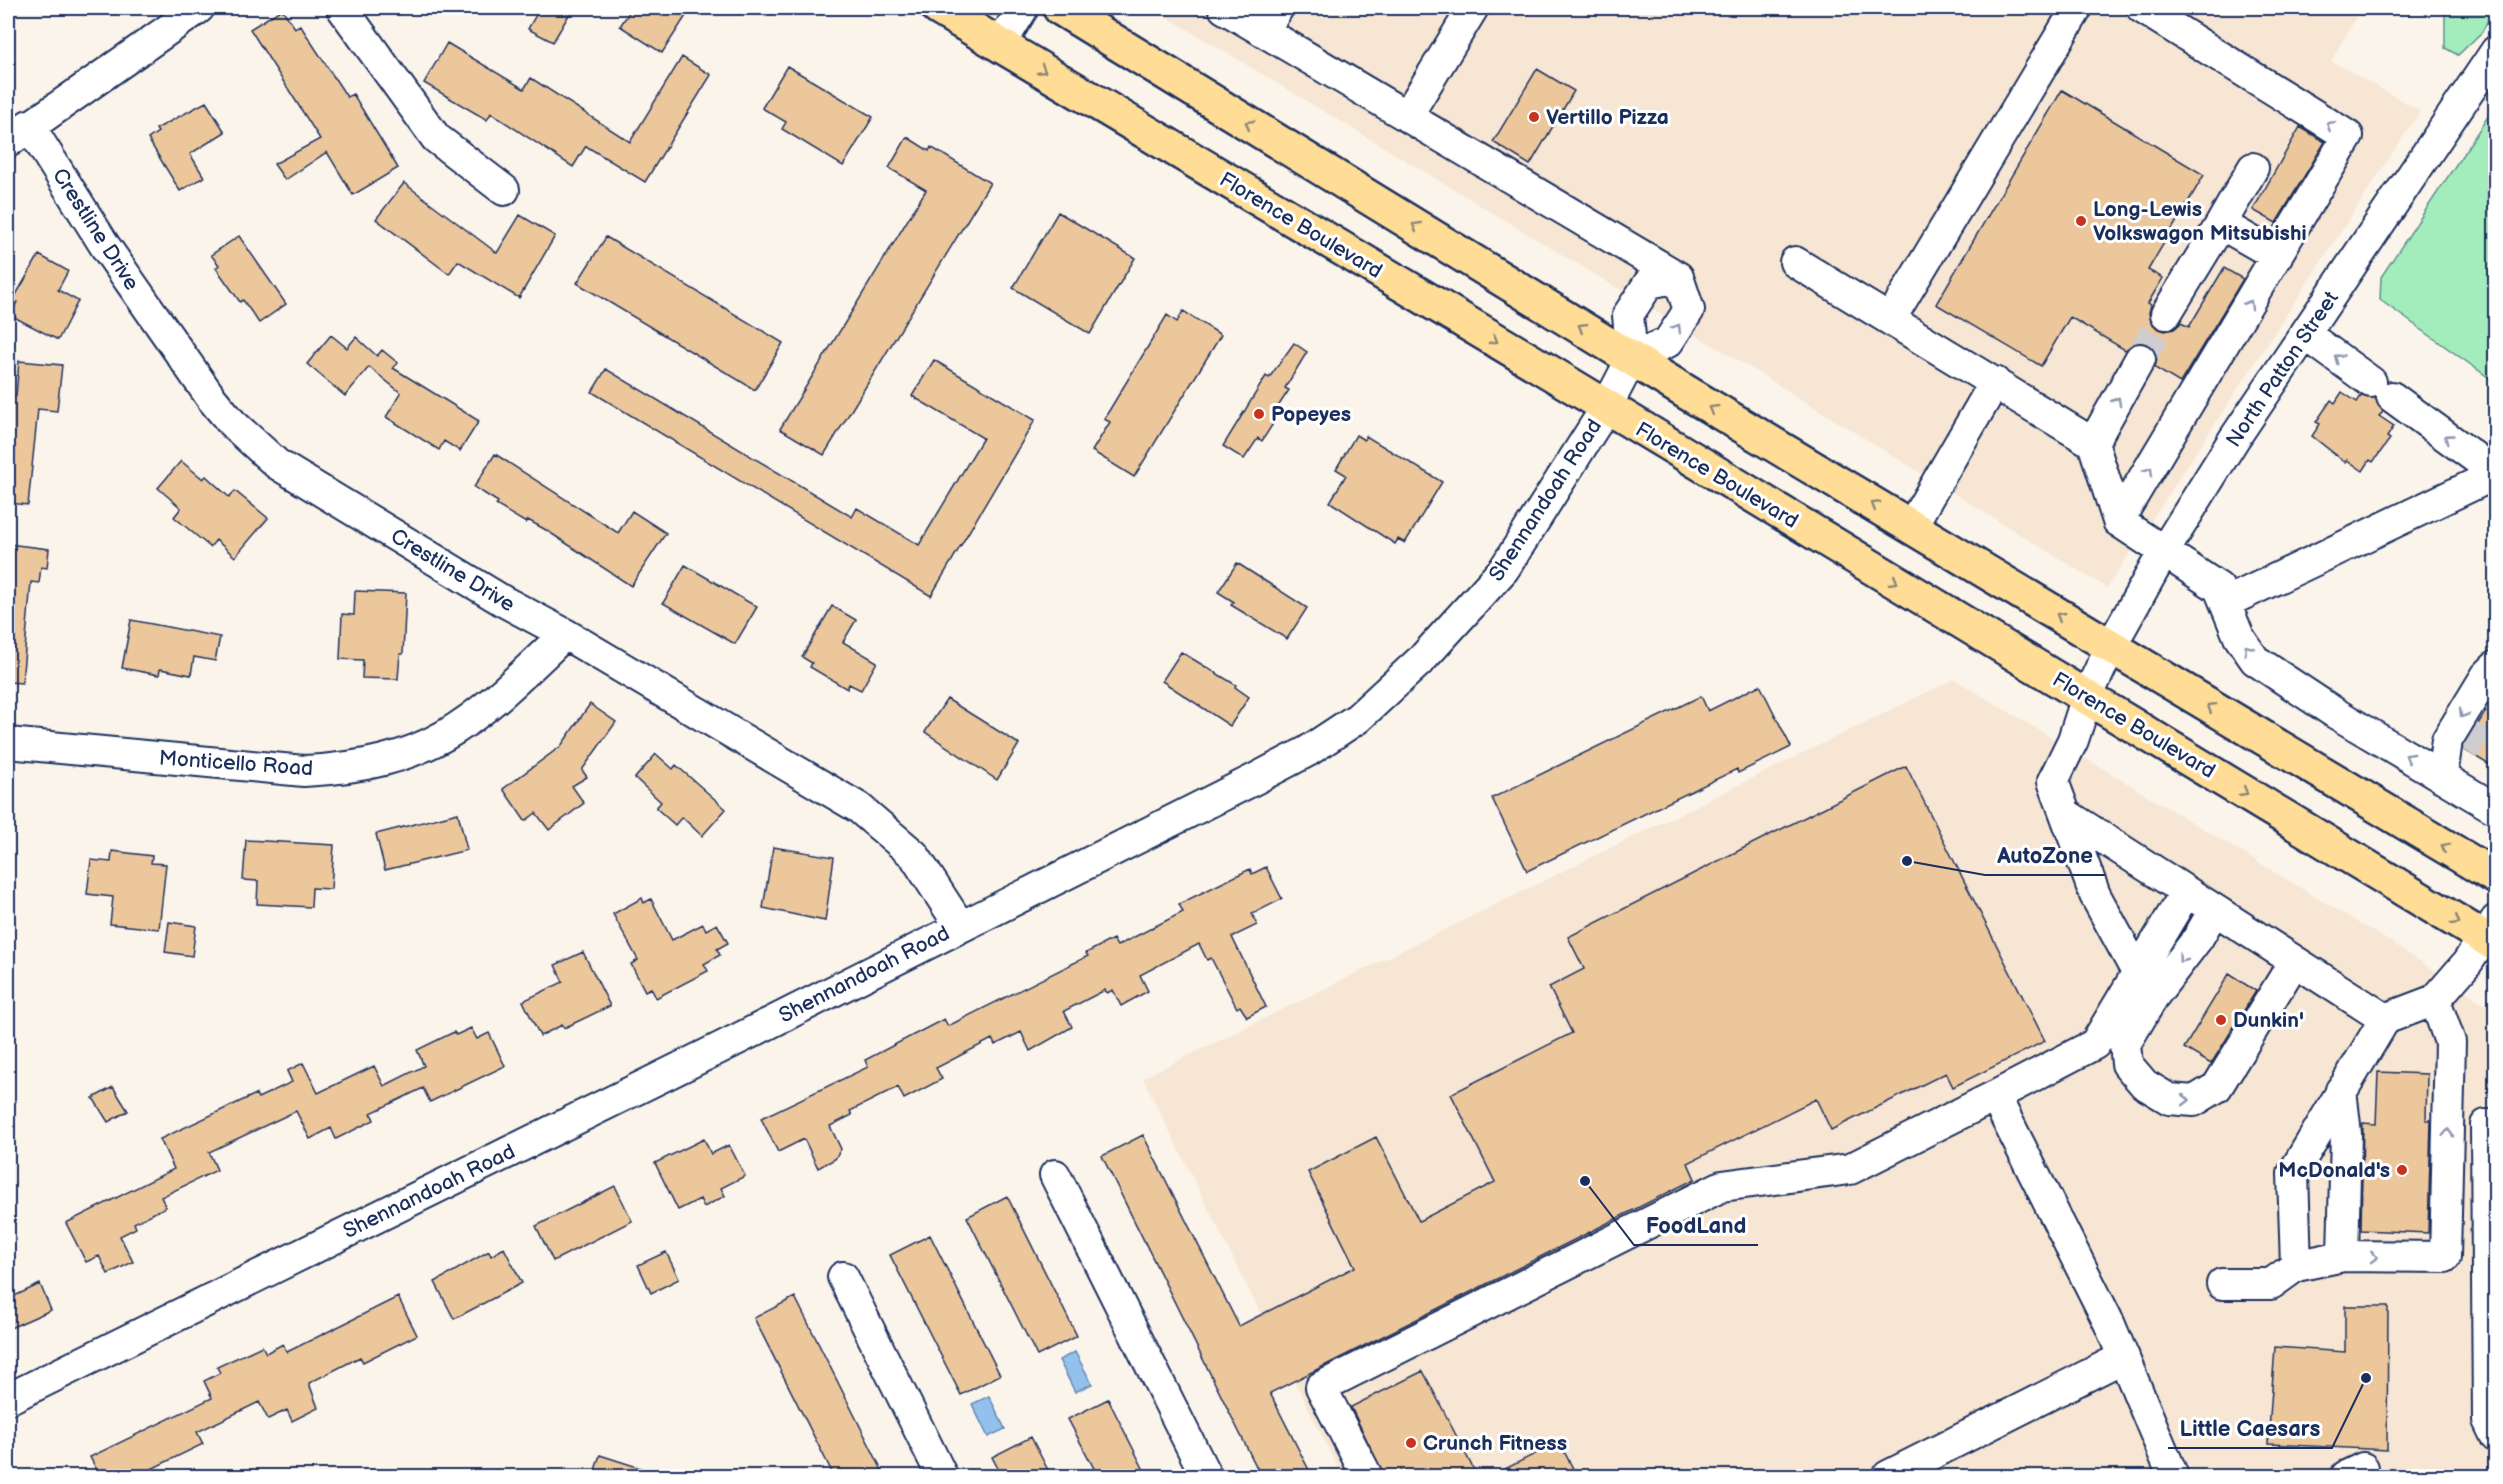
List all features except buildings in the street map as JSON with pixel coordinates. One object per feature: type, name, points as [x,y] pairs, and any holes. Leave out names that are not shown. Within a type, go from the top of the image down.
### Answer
[{"type":"highway","name":"Florence Boulevard","points":[[938,8],[2086,697],[2492,934]]},
{"type":"highway","points":[[1060,8],[1911,527],[2496,877]]},
{"type":"street","points":[[18,134],[200,8]]},
{"type":"street","points":[[342,8],[436,138],[504,190]]},
{"type":"street","points":[[1000,45],[1023,8]]},
{"type":"street","points":[[1224,8],[1271,19],[1407,117],[1678,278],[1689,310],[1668,342],[1632,358],[1628,315],[1649,283],[1678,278]]},
{"type":"street","points":[[1407,117],[1473,8]]},
{"type":"street","points":[[1891,318],[2077,8]]},
{"type":"street","points":[[2118,521],[2348,136],[2142,8]]},
{"type":"street","name":"North Patton Street","points":[[2138,974],[2095,895],[2053,781],[2073,740],[2086,697],[2111,646],[2163,553],[2234,439],[2496,51]]},
{"type":"street","name":"Crestline Drive","points":[[18,134],[105,246],[212,399],[254,444],[277,464],[503,601],[565,634],[859,808],[914,855],[960,926]]},
{"type":"street","points":[[2166,314],[2253,168]]},
{"type":"street","points":[[2221,224],[2277,256]]},
{"type":"street","points":[[1795,262],[1891,318],[2093,443],[2118,521],[2219,588],[2239,638],[2255,660],[2336,713],[2496,809]]},
{"type":"street","points":[[2225,603],[2496,473],[2305,334]]},
{"type":"street","name":"Shennandoah Road","points":[[8,1399],[728,1044],[1308,752],[1358,718],[1423,658],[1504,569],[1606,408],[1632,358]]},
{"type":"street","points":[[2093,443],[2140,359]]},
{"type":"street","points":[[1911,527],[1995,382]]},
{"type":"street","name":"Monticello Road","points":[[8,743],[304,771],[333,769],[392,759],[420,750],[475,717],[565,634]]},
{"type":"street","points":[[2442,777],[2447,740],[2486,676],[2496,666]]},
{"type":"street","points":[[2442,777],[2464,750]]},
{"type":"street","points":[[2067,815],[2385,1019]]},
{"type":"street","points":[[1367,1476],[1321,1387],[1722,1186],[1850,1169],[2095,1044],[2186,892]]},
{"type":"street","points":[[2214,910],[2198,938],[2152,998],[2125,1044],[2127,1064],[2144,1084],[2169,1099],[2194,1101],[2217,1087],[2294,962]]},
{"type":"street","points":[[2296,1266],[2293,1173],[2341,1090],[2385,1019],[2435,1000],[2492,934]]},
{"type":"street","points":[[2222,1284],[2271,1284],[2296,1266],[2343,1256],[2445,1257],[2450,1042],[2435,1000]]},
{"type":"street","points":[[2341,1090],[2346,1134],[2343,1256]]},
{"type":"street","points":[[1995,1096],[2110,1325],[2173,1476]]},
{"type":"street","points":[[2496,1125],[2486,1125],[2487,1420],[2496,1437]]},
{"type":"street","points":[[1055,1175],[1206,1476]]},
{"type":"street","points":[[843,1277],[942,1476]]},
{"type":"street","points":[[1888,1476],[2124,1357]]},
{"type":"shaded area","points":[[1152,8],[2361,8],[2331,61],[2420,111],[2107,588],[1759,373]]},
{"type":"shaded area","points":[[1954,679],[2392,943],[2495,1011],[2495,1462],[2467,1476],[1342,1476],[1143,1078]]},
{"type":"green space","points":[[2445,8],[2494,8],[2482,32],[2458,55],[2445,48]]},
{"type":"green space","points":[[2495,106],[2495,382],[2380,300],[2381,277]]},
{"type":"water","points":[[1075,1352],[1092,1384],[1075,1392],[1059,1360]]},
{"type":"water","points":[[989,1396],[1005,1429],[988,1437],[972,1404]]},
{"type":"tunnel","points":[[2140,359],[2166,314]]},
{"type":"tunnel","points":[[2464,750],[2496,700]]},
{"type":"place","name":"Vertillo Pizza","points":[[1534,117]]},
{"type":"place","name":"Long-Lewis Volkswagon Mitsubishi","points":[[2081,221]]},
{"type":"place","name":"Popeyes","points":[[1259,414]]},
{"type":"place","name":"AutoZone","points":[[1907,861]]},
{"type":"place","name":"Dunkin'","points":[[2221,1020]]},
{"type":"place","name":"McDonald's","points":[[2402,1170]]},
{"type":"place","name":"FoodLand","points":[[1585,1181]]},
{"type":"place","name":"Little Caesars","points":[[2366,1378]]},
{"type":"place","name":"Crunch Fitness","points":[[1411,1443]]}]
